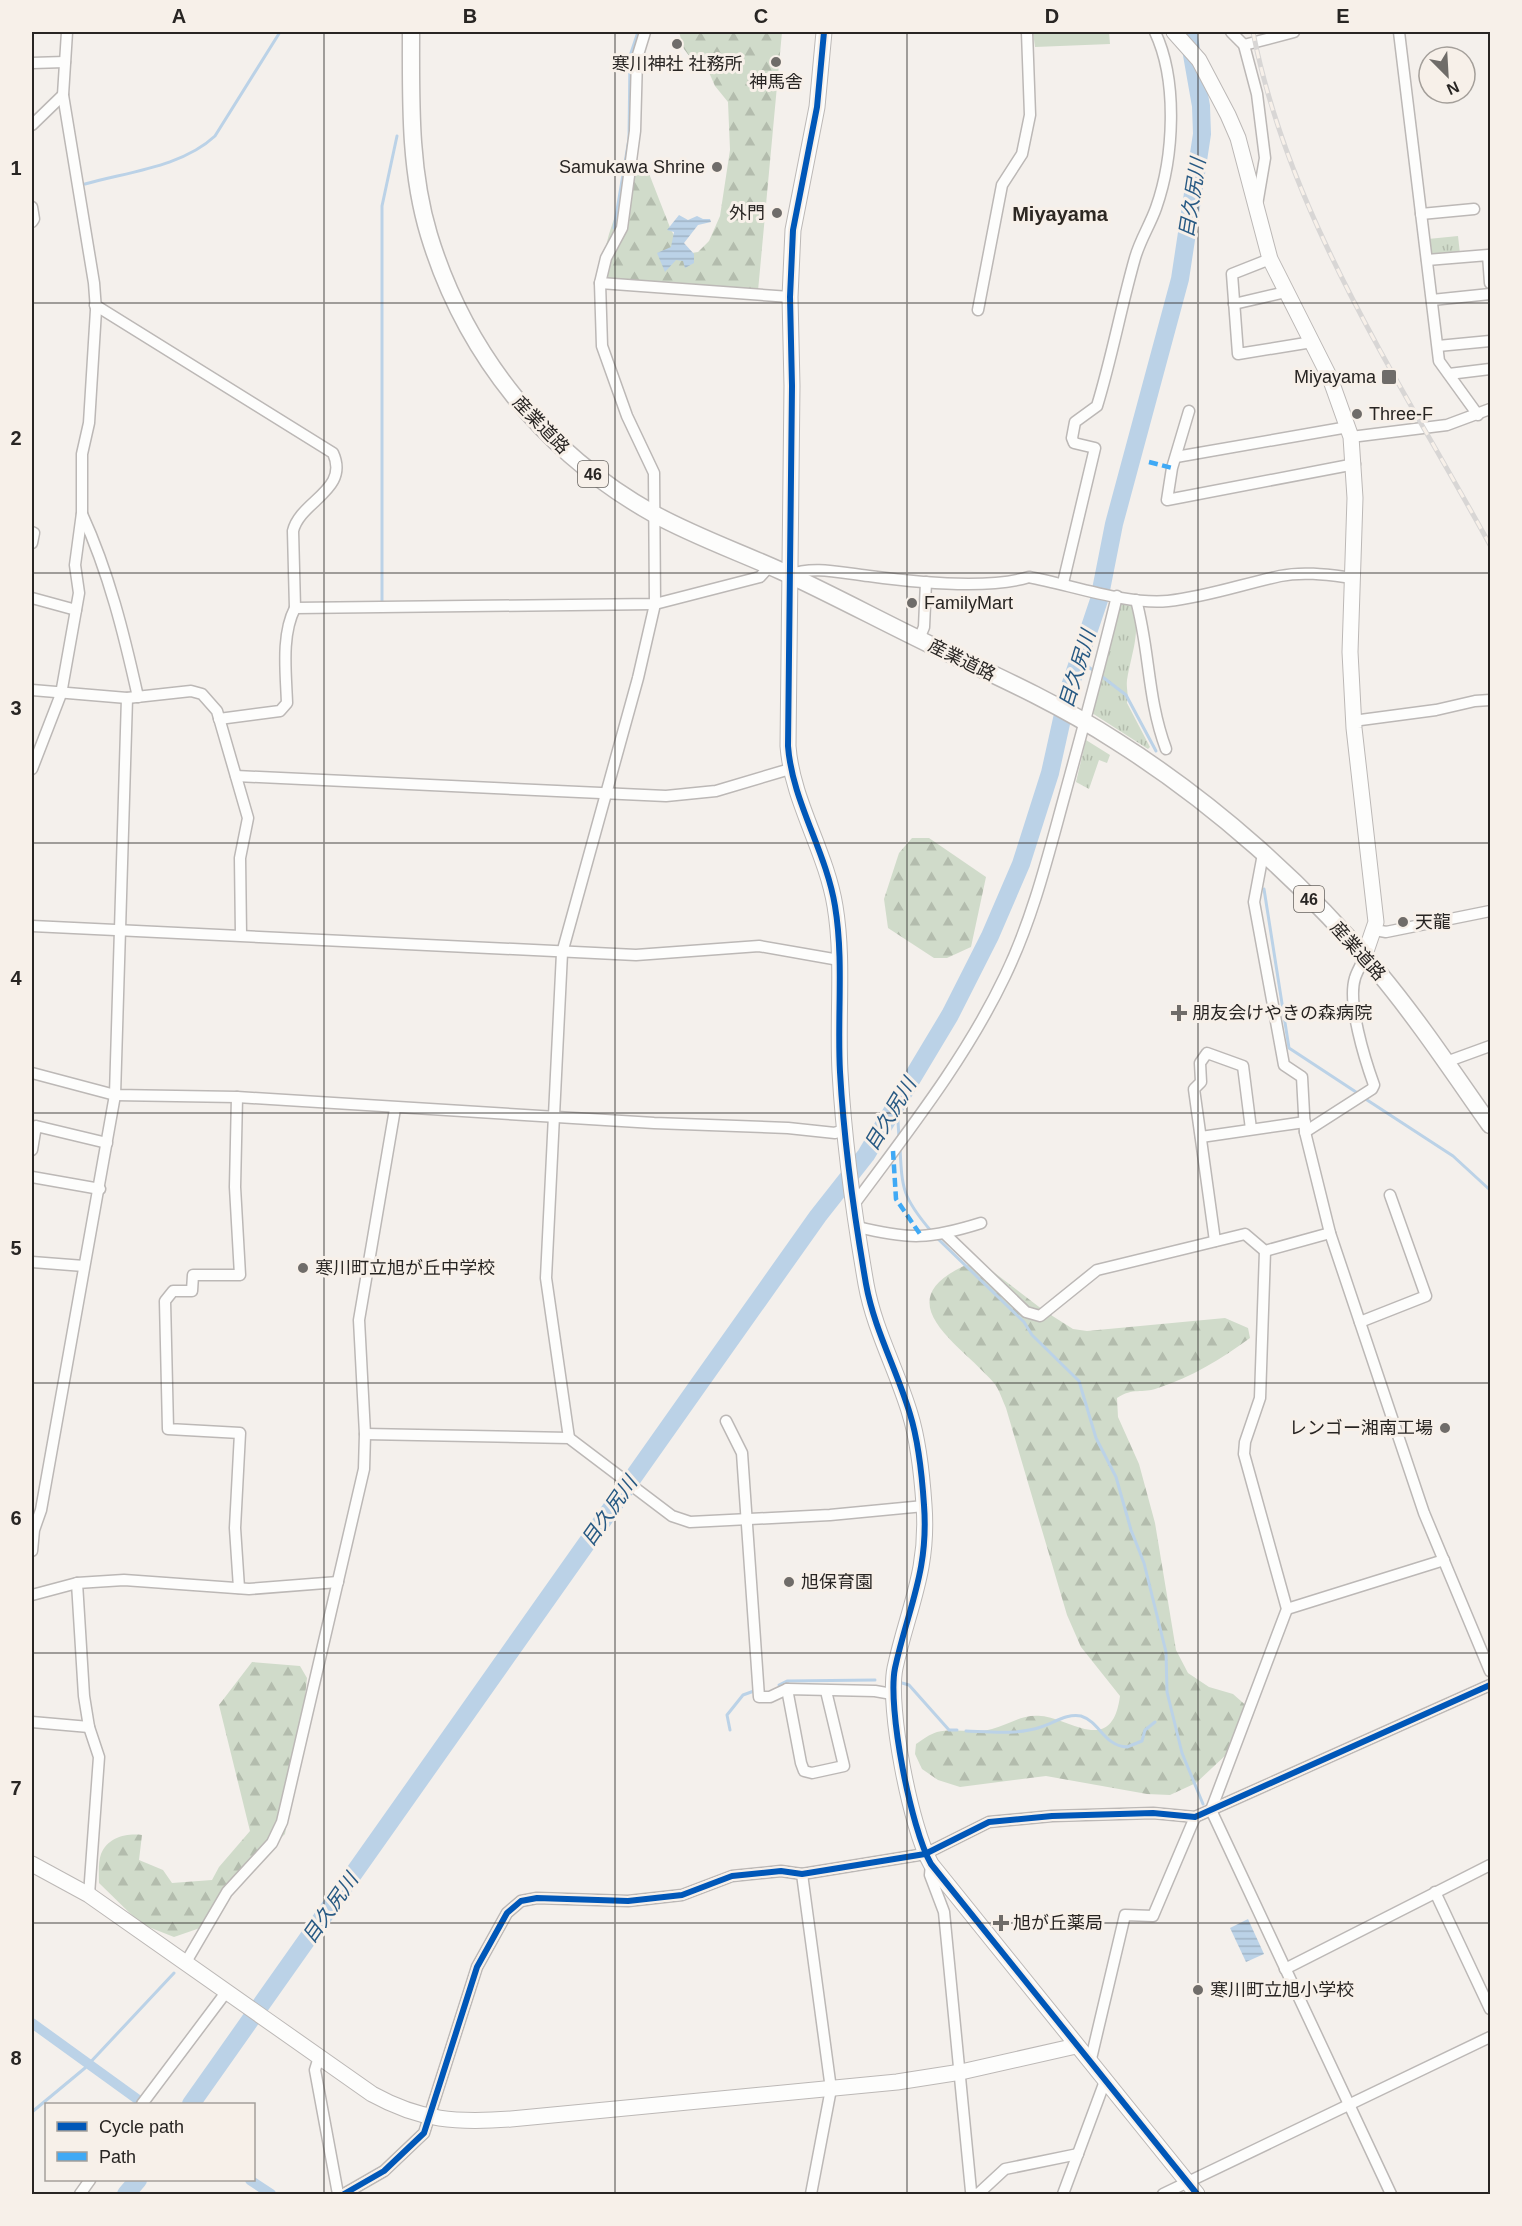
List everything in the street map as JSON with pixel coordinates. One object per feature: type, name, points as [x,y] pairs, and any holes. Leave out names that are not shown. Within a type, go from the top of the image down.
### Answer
[{"type":"main road","name":"産業道路","points":[[411,32],[412,120],[417,181],[428,232],[456,306],[496,375],[538,426],[594,476],[654,514],[788,575],[1040,697],[1084,721],[1213,810],[1263,854],[1365,957],[1446,1062],[1491,1125]]},
{"type":"street","points":[[32,769],[61,694],[79,593],[75,565],[82,513],[82,454],[89,423],[95,305],[94,283],[63,95],[67,32]]},
{"type":"street","points":[[569,1438],[546,1278],[562,953],[638,678],[655,604],[654,473],[627,416],[602,346],[600,283],[606,258],[622,228],[635,131],[637,58],[645,32]]},
{"type":"street","points":[[824,32],[818,107],[793,230],[790,297],[792,386],[788,575],[791,676],[787,718],[790,769],[828,878],[835,906],[839,960],[840,1072],[866,1286],[876,1325],[911,1415],[917,1441],[926,1543],[922,1570],[895,1668],[892,1694],[912,1812],[928,1859],[930,1875],[944,1912],[971,2191],[974,2194]]},
{"type":"street","points":[[978,310],[1002,185],[1022,154],[1030,115],[1027,32]]},
{"type":"street","points":[[1063,583],[1095,448],[1074,443],[1072,438],[1075,422],[1097,406],[1136,255],[1156,208],[1167,165],[1171,123],[1165,73],[1155,32]]},
{"type":"street","points":[[1174,32],[1199,60],[1228,115],[1238,138],[1270,259],[1339,398],[1349,432],[1354,464],[1350,652],[1353,721],[1375,930],[1355,977],[1353,997],[1366,1064],[1374,1085],[1372,1089],[1305,1127],[1251,1129],[1201,1137]]},
{"type":"street","points":[[1231,32],[1244,45],[1257,94],[1265,158],[1256,211]]},
{"type":"street","points":[[1244,45],[1294,32]]},
{"type":"street","points":[[1399,32],[1440,360],[1478,415]]},
{"type":"street","points":[[32,63],[65,62]]},
{"type":"street","points":[[32,125],[63,95]]},
{"type":"street","points":[[32,207],[34,219],[32,222]]},
{"type":"street","points":[[1422,214],[1474,209]]},
{"type":"street","points":[[1427,260],[1488,255],[1491,283]]},
{"type":"street","points":[[1270,259],[1232,274],[1238,354],[1312,342]]},
{"type":"street","points":[[600,283],[790,297]]},
{"type":"street","points":[[1234,304],[1286,292]]},
{"type":"street","points":[[1432,300],[1491,294]]},
{"type":"street","points":[[95,305],[333,453],[336,459],[336,476],[331,487],[296,520],[293,531],[296,608],[291,617],[286,654],[287,703],[280,711],[219,719]]},
{"type":"street","points":[[1438,346],[1491,341]]},
{"type":"street","points":[[1449,374],[1491,369]]},
{"type":"street","points":[[1176,457],[1349,432],[1426,429],[1478,415],[1491,409]]},
{"type":"street","points":[[1188,411],[1167,500],[1354,464]]},
{"type":"street","points":[[32,1551],[34,1530],[41,1510],[84,1266],[100,1190],[115,1095],[119,930],[132,697],[112,589],[98,548],[82,513]]},
{"type":"street","points":[[32,532],[34,533],[32,543]]},
{"type":"street","points":[[296,608],[655,604],[760,577],[769,567]]},
{"type":"street","points":[[788,575],[816,568],[926,582],[1013,582],[1029,577],[1136,600],[1169,601],[1282,576],[1311,573],[1353,578]]},
{"type":"street","points":[[919,639],[924,627],[926,582]]},
{"type":"street","points":[[855,1201],[969,1043],[1005,976],[1028,923],[1097,673],[1115,595]]},
{"type":"street","points":[[32,598],[76,610]]},
{"type":"street","points":[[1136,600],[1142,623],[1152,704],[1166,749]]},
{"type":"street","points":[[32,690],[61,694],[132,697],[191,691],[202,694],[217,711],[248,818],[239,867],[241,935]]},
{"type":"street","points":[[1353,721],[1491,700]]},
{"type":"street","points":[[236,776],[666,796],[717,791],[790,769]]},
{"type":"street","points":[[1263,854],[1254,902],[1284,1065],[1302,1077],[1305,1127],[1330,1233],[1424,1513],[1491,1671]]},
{"type":"street","points":[[1375,930],[1386,932],[1491,910]]},
{"type":"street","points":[[32,926],[562,953],[656,955],[753,946],[839,960]]},
{"type":"street","points":[[1446,1062],[1491,1046]]},
{"type":"street","points":[[1215,1241],[1194,1089],[1201,1082],[1200,1063],[1207,1053],[1243,1066],[1251,1129]]},
{"type":"street","points":[[32,1073],[115,1095],[237,1097],[395,1109],[788,1128],[846,1135]]},
{"type":"street","points":[[237,1097],[235,1187],[240,1275],[193,1275],[192,1291],[173,1291],[165,1301],[168,1429],[240,1433],[236,1528],[239,1588]]},
{"type":"street","points":[[186,1962],[227,1892],[272,1843],[282,1822],[364,1469],[365,1434],[358,1320],[395,1109]]},
{"type":"street","points":[[32,1150],[36,1126],[107,1143]]},
{"type":"street","points":[[32,1178],[100,1190]]},
{"type":"street","points":[[1360,1322],[1426,1296],[1390,1195]]},
{"type":"street","points":[[858,1227],[894,1236],[917,1238],[945,1234],[981,1223]]},
{"type":"street","points":[[1265,1251],[1330,1233]]},
{"type":"street","points":[[945,1234],[1026,1312],[1041,1316],[1097,1270],[1245,1234],[1265,1251]]},
{"type":"street","points":[[1265,1251],[1260,1398],[1245,1442],[1244,1454],[1287,1608],[1211,1810],[1391,2194]]},
{"type":"street","points":[[32,1262],[84,1266]]},
{"type":"street","points":[[726,1421],[742,1453],[759,1697],[770,1697],[787,1689],[875,1690],[892,1694]]},
{"type":"street","points":[[365,1434],[569,1438],[672,1516],[690,1522],[748,1521],[924,1506]]},
{"type":"street","points":[[1287,1608],[1444,1560]]},
{"type":"street","points":[[32,1582],[32,1595],[77,1582],[124,1580],[239,1588],[338,1582]]},
{"type":"street","points":[[77,1582],[84,1696],[89,1727],[99,1757],[89,1894]]},
{"type":"street","points":[[344,2194],[384,2171],[424,2133],[477,1967],[507,1913],[520,1901],[537,1898],[628,1901],[682,1895],[732,1876],[781,1871],[802,1874],[928,1859],[989,1822],[1052,1816],[1153,1813],[1195,1817],[1491,1685]]},
{"type":"street","points":[[787,1689],[801,1763],[804,1771],[812,1773],[844,1766],[826,1691]]},
{"type":"street","points":[[32,1722],[89,1727]]},
{"type":"street","points":[[1090,2063],[1125,1915],[1153,1916],[1195,1817]]},
{"type":"street","points":[[928,1859],[1192,2189]]},
{"type":"street","points":[[32,1864],[89,1894],[319,2057],[391,2105],[430,2117],[469,2122],[501,2120],[831,2089],[961,2072],[1076,2046]]},
{"type":"street","points":[[1285,1969],[1491,1865]]},
{"type":"street","points":[[802,1874],[831,2089],[811,2194]]},
{"type":"street","points":[[1435,1892],[1491,2009]]},
{"type":"street","points":[[143,2103],[228,1992]]},
{"type":"street","points":[[1164,2194],[1192,2189],[1350,2106],[1491,2037]]},
{"type":"street","points":[[319,2057],[315,2070],[338,2194]]},
{"type":"street","points":[[1063,2194],[1105,2081]]},
{"type":"street","points":[[978,2194],[1005,2169],[1078,2154]]},
{"type":"street","points":[[80,2194],[89,2181]]},
{"type":"green space","points":[[679,32],[782,32],[758,291],[604,279],[608,237],[636,171],[648,171],[671,230],[685,254],[698,252],[709,241],[720,216],[730,150],[728,102],[715,86],[708,70],[693,61],[684,49]]},
{"type":"green space","points":[[1033,32],[1109,32],[1110,44],[1035,47]]},
{"type":"green space","points":[[1458,236],[1460,254],[1430,257],[1428,239]]},
{"type":"green space","points":[[1121,601],[1133,604],[1136,624],[1135,642],[1127,680],[1127,703],[1150,747],[1148,749],[1092,713]]},
{"type":"green space","points":[[1086,740],[1110,755],[1107,763],[1099,760],[1089,789],[1076,782]]},
{"type":"green space","points":[[912,838],[929,838],[986,877],[971,947],[947,958],[934,958],[888,928],[884,899],[899,853]]},
{"type":"green space","points":[[966,1265],[987,1267],[1043,1310],[1073,1329],[1087,1331],[1225,1318],[1248,1328],[1250,1338],[1194,1373],[1171,1384],[1147,1391],[1128,1393],[1117,1398],[1118,1417],[1139,1464],[1155,1523],[1176,1650],[1188,1673],[1209,1687],[1233,1694],[1250,1709],[1244,1738],[1196,1783],[1170,1795],[1147,1794],[1046,1776],[960,1787],[938,1780],[922,1769],[915,1754],[916,1744],[937,1732],[985,1730],[1028,1716],[1052,1718],[1088,1730],[1099,1730],[1108,1725],[1115,1714],[1120,1696],[1081,1647],[1067,1615],[999,1391],[980,1368],[949,1338],[937,1323],[930,1308],[931,1294],[942,1279]]},
{"type":"green space","points":[[252,1662],[300,1666],[307,1678],[297,1771],[285,1834],[240,1878],[200,1928],[174,1937],[141,1924],[99,1883],[100,1857],[104,1848],[118,1837],[142,1835],[139,1860],[163,1870],[172,1883],[212,1880],[219,1867],[250,1831],[219,1705]]},
{"type":"water","points":[[679,215],[688,220],[697,216],[710,219],[711,222],[698,225],[684,243],[694,254],[694,263],[685,268],[683,261],[676,260],[665,272],[657,253],[671,247],[674,232],[667,230]]},
{"type":"water","points":[[1248,1919],[1264,1954],[1246,1962],[1230,1928]]},
{"type":"waterway","points":[[85,184],[170,162],[187,155],[215,136],[280,32]]},
{"type":"waterway","points":[[614,228],[629,139],[630,56],[638,32]]},
{"type":"waterway","name":"目久尻川","points":[[192,2103],[818,1216],[866,1155],[950,1015],[990,936],[1021,864],[1050,773],[1068,692],[1099,600],[1114,524],[1180,279],[1202,134],[1201,106],[1188,32]]},
{"type":"waterway","points":[[382,601],[382,206],[397,136]]},
{"type":"waterway","points":[[1079,660],[1094,671]]},
{"type":"waterway","points":[[1100,675],[1126,695],[1156,751]]},
{"type":"waterway","points":[[1264,889],[1289,1048],[1359,1094]]},
{"type":"waterway","points":[[1364,1098],[1453,1156],[1490,1190]]},
{"type":"waterway","points":[[897,1105],[899,1138]]},
{"type":"waterway","points":[[900,1148],[906,1193],[909,1201],[931,1231]]},
{"type":"waterway","points":[[937,1238],[1024,1322],[1032,1335],[1079,1381],[1096,1438],[1116,1477],[1131,1530],[1144,1563],[1166,1652],[1167,1692],[1182,1753],[1203,1804]]},
{"type":"waterway","points":[[779,1685],[787,1681],[875,1680]]},
{"type":"waterway","points":[[902,1683],[909,1685],[949,1730],[957,1730]]},
{"type":"waterway","points":[[730,1730],[727,1715],[743,1695],[754,1691]]},
{"type":"waterway","points":[[966,1731],[1023,1731],[1076,1715],[1093,1723],[1113,1743],[1127,1747],[1142,1741],[1145,1730],[1155,1722]]},
{"type":"waterway","points":[[32,2112],[85,2068],[174,1973]]},
{"type":"waterway","points":[[32,2023],[143,2103]]},
{"type":"waterway","name":"目久尻川","points":[[126,2194],[137,2181]]},
{"type":"waterway","points":[[252,2181],[271,2194]]},
{"type":"railway","points":[[1253,32],[1270,101],[1293,168],[1321,233],[1385,360],[1490,545]]},
{"type":"marked path","points":[[1149,462],[1172,468]]},
{"type":"marked path","points":[[893,1151],[896,1199],[922,1237]]},
{"type":"cycle path","points":[[824,32],[817,107],[793,230],[790,297],[792,386],[788,746],[802,806],[831,886],[838,926],[839,1051],[842,1098],[850,1178],[866,1284],[874,1317],[910,1414],[921,1471],[925,1528],[923,1550],[916,1589],[895,1668],[893,1686],[902,1768],[916,1824],[931,1864],[1197,2194]]},
{"type":"cycle path","points":[[344,2194],[384,2171],[424,2133],[477,1967],[507,1913],[521,1901],[537,1898],[628,1901],[682,1895],[732,1876],[781,1871],[802,1874],[925,1854],[989,1822],[1052,1816],[1153,1813],[1195,1817],[1490,1685]]},
{"type":"place","name":"寒川神社 社務所","points":[[677,44]]},
{"type":"place","name":"神馬舎","points":[[776,62]]},
{"type":"place","name":"Samukawa Shrine","points":[[717,167]]},
{"type":"place","name":"外門","points":[[777,213]]},
{"type":"place","name":"Miyayama","points":[[1389,377]]},
{"type":"place","name":"Three-F","points":[[1357,414]]},
{"type":"place","name":"FamilyMart","points":[[912,603]]},
{"type":"place","name":"天龍","points":[[1403,922]]},
{"type":"place","name":"朋友会けやきの森病院","points":[[1179,1013]]},
{"type":"place","name":"寒川町立旭が丘中学校","points":[[303,1268]]},
{"type":"place","name":"レンゴー湘南工場","points":[[1445,1428]]},
{"type":"place","name":"旭保育園","points":[[789,1582]]},
{"type":"place","name":"旭が丘薬局","points":[[1001,1923]]},
{"type":"place","name":"寒川町立旭小学校","points":[[1198,1990]]},
{"type":"district","name":"Miyayama","points":[[1060,214]]}]
